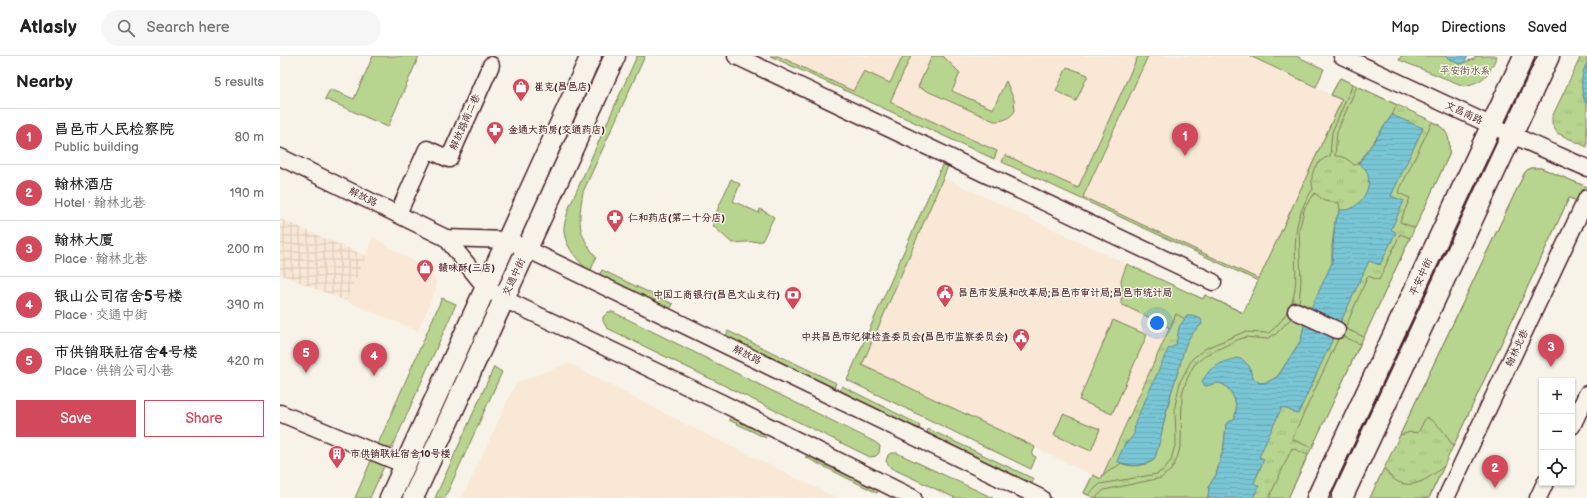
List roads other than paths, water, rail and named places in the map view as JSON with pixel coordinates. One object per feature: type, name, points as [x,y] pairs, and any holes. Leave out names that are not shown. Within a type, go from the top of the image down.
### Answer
[{"type":"main road","points":[[390,498],[591,56]]},
{"type":"main road","name":"交通中街","points":[[414,498],[615,56]]},
{"type":"main road","name":"平安中街","points":[[1317,498],[1524,56]]},
{"type":"main road","points":[[1342,498],[1549,56]]},
{"type":"street","points":[[736,56],[1213,282]]},
{"type":"street","name":"文昌南路","points":[[1342,56],[1492,126],[1587,168]]},
{"type":"street","name":"解放路南二巷","points":[[398,214],[427,149],[449,159],[491,65]]},
{"type":"street","name":"解放路","points":[[280,157],[446,238],[507,240],[1041,498]]},
{"type":"street","name":"翰林北巷","points":[[1446,498],[1587,198]]},
{"type":"street","name":"解放路","points":[[446,238],[486,288],[504,299],[729,407],[913,498]]},
{"type":"street","points":[[1302,313],[1337,330]]},
{"type":"street","points":[[1575,420],[1587,394]]},
{"type":"street","points":[[280,412],[405,465]]},
{"type":"street","points":[[1538,498],[1544,486]]},
{"type":"water","points":[[1445,56],[1468,56],[1464,63],[1459,64]]},
{"type":"water","points":[[1587,63],[1587,105],[1583,96],[1582,78]]},
{"type":"water","points":[[1392,115],[1423,128],[1391,196],[1404,201],[1391,230],[1396,232],[1380,265],[1369,261],[1298,414],[1282,407],[1259,457],[1264,459],[1254,483],[1259,486],[1253,498],[1208,498],[1209,486],[1216,475],[1224,446],[1226,424],[1235,418],[1236,407],[1232,395],[1227,387],[1221,383],[1214,383],[1205,386],[1202,381],[1210,370],[1223,362],[1237,358],[1243,360],[1249,366],[1253,378],[1260,383],[1268,382],[1278,376],[1301,340],[1305,321],[1332,263],[1335,222],[1340,210],[1349,209],[1357,205],[1364,196],[1368,186],[1368,175],[1359,163]]},
{"type":"water","points":[[1187,316],[1193,316],[1201,319],[1202,324],[1188,339],[1184,349],[1154,460],[1140,465],[1126,464],[1117,461],[1125,443],[1129,441],[1134,434],[1135,423],[1168,349],[1176,345],[1179,327]]},
{"type":"place","name":"崔克(昌邑店)","points":[[521,102]]},
{"type":"place","name":"金通大药房(交通药店)","points":[[495,145]]},
{"type":"place","name":"昌邑市人民检察院","points":[[1185,156]]},
{"type":"place","name":"仁和药店(第二十分店)","points":[[615,233]]},
{"type":"place","name":"赣味酥(三店)","points":[[425,283]]},
{"type":"place","name":"昌邑市发展和改革局;昌邑市审计局;昌邑市统计局","points":[[945,308]]},
{"type":"place","name":"中国工商银行(昌邑文山支行)","points":[[793,310]]},
{"type":"place","name":"中共昌邑市纪律检查委员会(昌邑市监察委员会)","points":[[1021,352]]},
{"type":"place","name":"翰林大厦","points":[[1551,367]]},
{"type":"place","name":"市供销联社宿舍4号楼","points":[[306,373]]},
{"type":"place","name":"银山公司宿舍5号楼","points":[[374,376]]},
{"type":"place","name":"市供销联社宿舍10号楼","points":[[337,469]]},
{"type":"place","name":"翰林酒店","points":[[1495,488]]},
{"type":"park label","name":"平安街水系","points":[[1465,71]]}]
